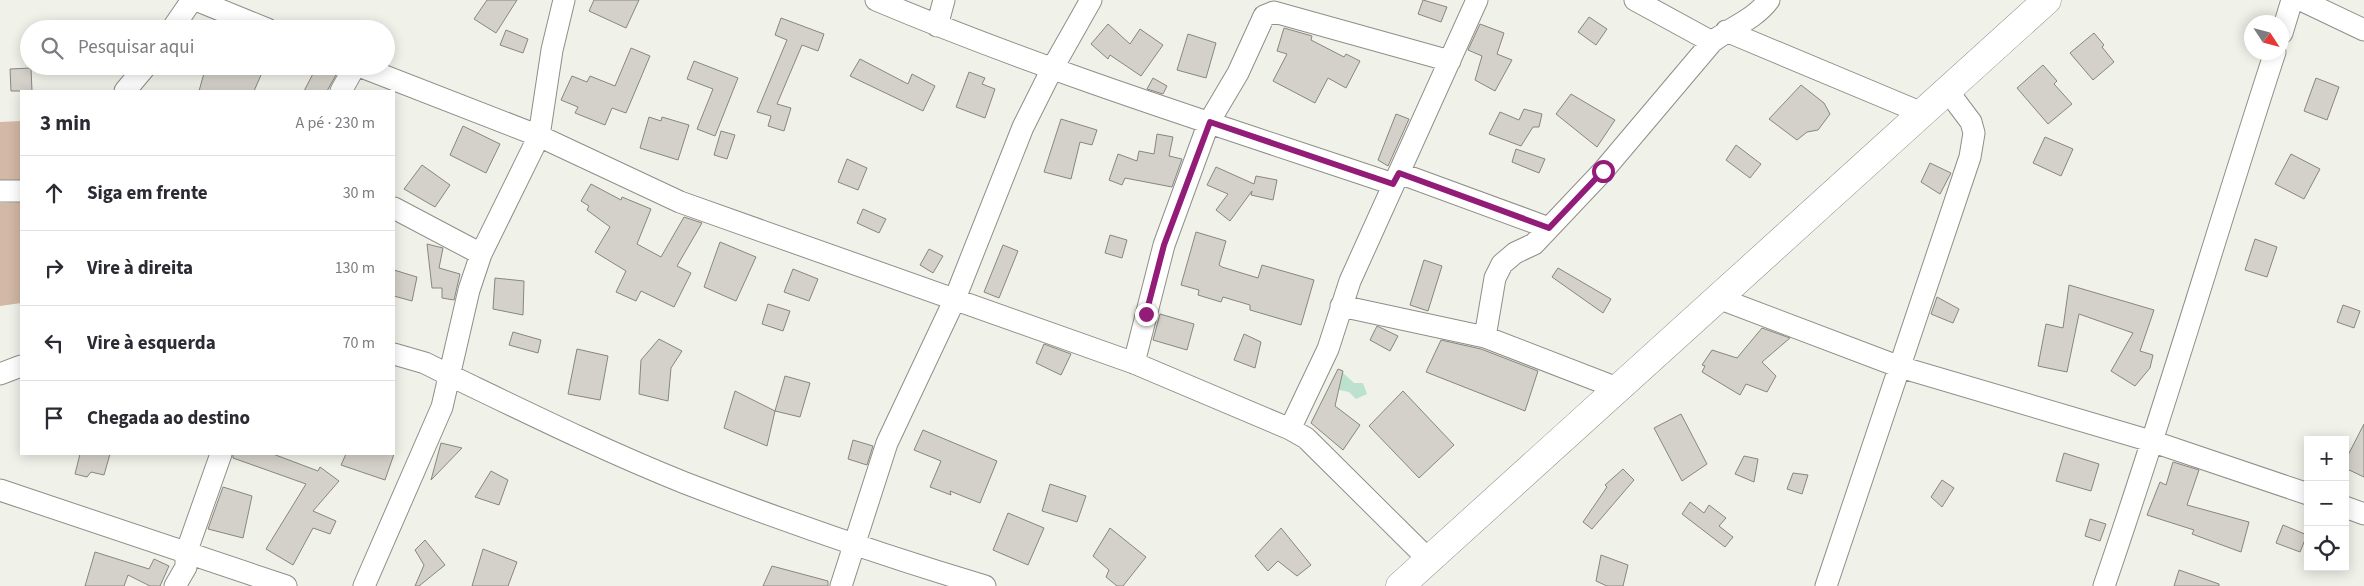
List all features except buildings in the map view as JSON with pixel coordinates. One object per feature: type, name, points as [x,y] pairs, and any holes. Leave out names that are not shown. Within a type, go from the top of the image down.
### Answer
[{"type":"highway","points":[[1400,586],[2047,0]]},
{"type":"street","points":[[178,20],[192,0]]},
{"type":"street","points":[[196,0],[245,20]]},
{"type":"street","points":[[364,586],[442,407],[451,376],[469,290],[481,254],[539,136],[552,50],[564,0]]},
{"type":"street","points":[[876,0],[937,26],[1052,69],[1210,122],[1549,228]]},
{"type":"street","points":[[937,26],[944,0]]},
{"type":"street","points":[[840,586],[855,546],[887,443],[954,300],[1023,127],[1052,69],[1091,0]]},
{"type":"street","points":[[1290,429],[1328,349],[1341,306],[1477,0]]},
{"type":"street","points":[[1635,0],[1719,36],[1922,113]]},
{"type":"street","points":[[1485,336],[1496,278],[1502,264],[1514,253],[1534,244],[1603,171],[1719,36],[1752,18],[1769,0]]},
{"type":"street","points":[[2287,15],[2292,0]]},
{"type":"street","points":[[2300,0],[2364,30]]},
{"type":"street","points":[[1134,363],[1164,245],[1210,122],[1238,73],[1264,16],[1274,12],[1450,61]]},
{"type":"street","points":[[2104,586],[2154,442],[2233,180],[2272,60]]},
{"type":"street","points":[[126,90],[138,75]]},
{"type":"street","points":[[342,90],[351,75]]},
{"type":"street","points":[[380,75],[539,136],[680,202],[1134,363],[1290,429],[1306,438],[1428,560]]},
{"type":"street","points":[[1826,586],[1970,157],[1974,133],[1971,122],[1948,90]]},
{"type":"street","points":[[0,192],[20,191]]},
{"type":"street","points":[[395,209],[481,254]]},
{"type":"street","points":[[1718,298],[1900,367],[2154,442],[2304,493]]},
{"type":"street","points":[[1341,306],[1485,336],[1617,388]]},
{"type":"street","points":[[395,354],[425,363],[555,426],[684,482],[855,546],[985,586]]},
{"type":"street","points":[[0,374],[20,366]]},
{"type":"street","points":[[175,586],[186,567],[186,553],[220,455]]},
{"type":"street","points":[[0,490],[286,586]]},
{"type":"street","points":[[2349,508],[2364,514]]},
{"type":"shaded area","points":[[20,121],[20,181],[0,183],[0,122]]},
{"type":"shaded area","points":[[20,202],[20,303],[0,306],[0,203]]},
{"type":"shaded area","points":[[1342,372],[1354,383],[1363,383],[1367,394],[1356,399],[1349,392],[1335,389]]},
{"type":"route","points":[[1146,314],[1164,245],[1210,122],[1393,184],[1399,173],[1549,228],[1603,171]]}]
